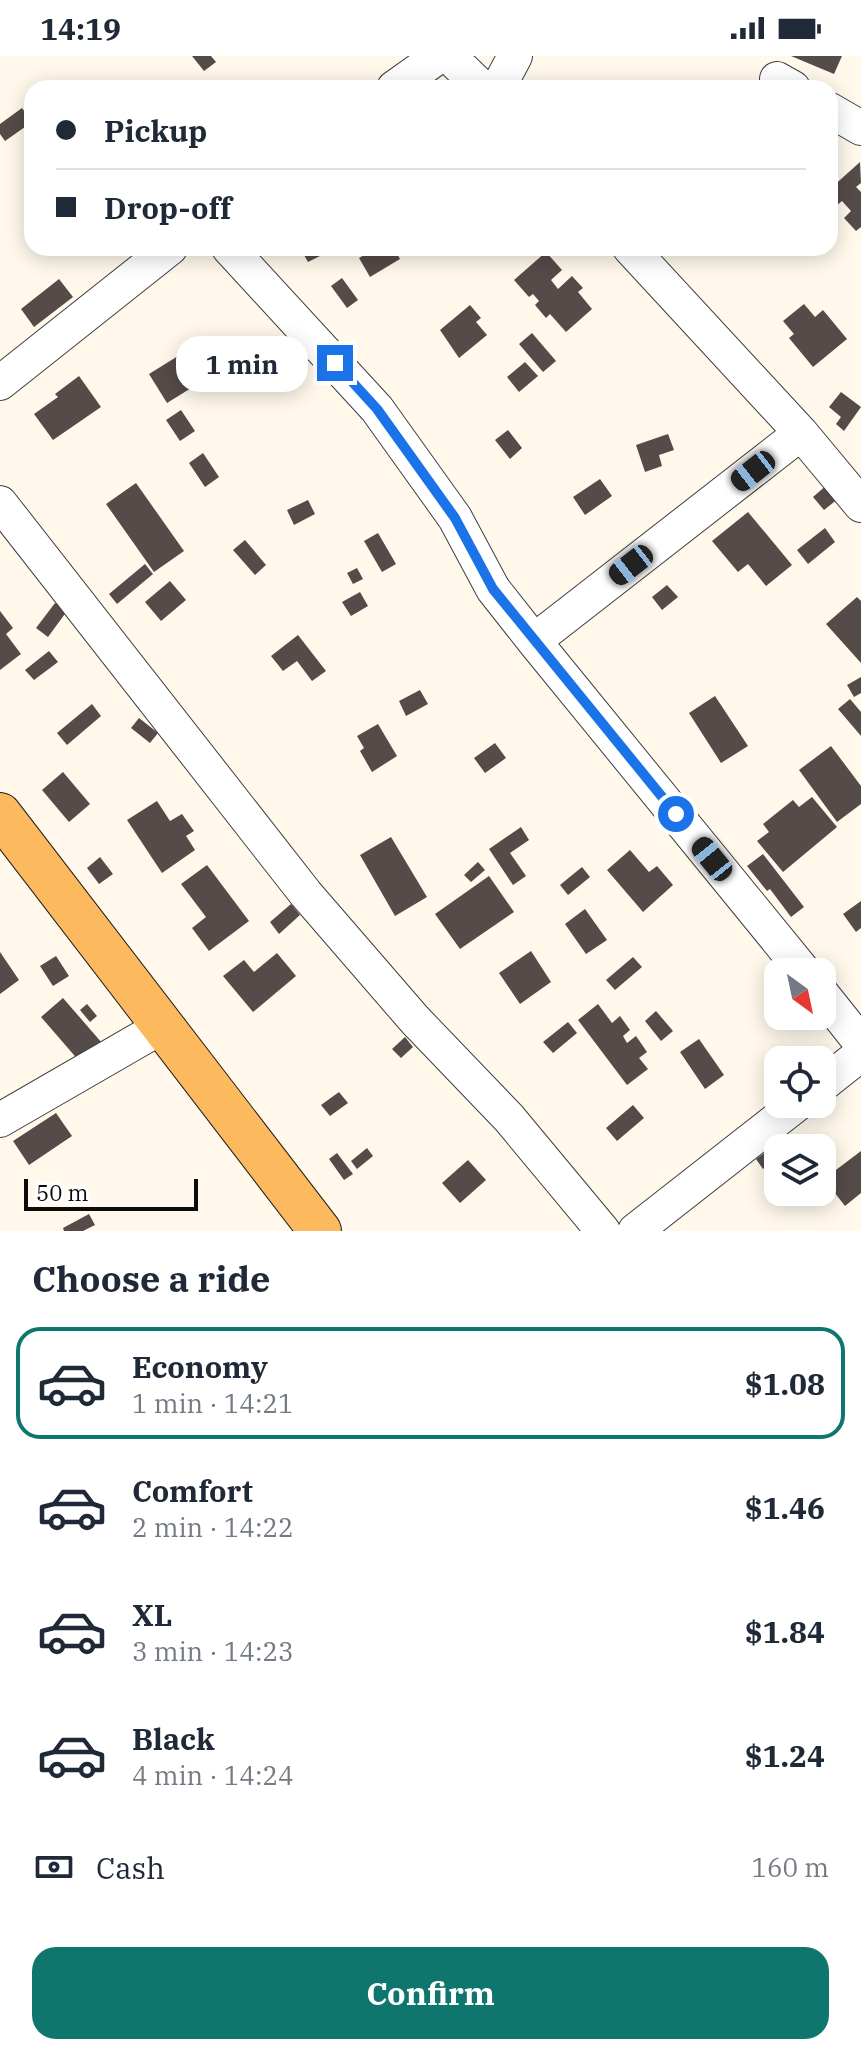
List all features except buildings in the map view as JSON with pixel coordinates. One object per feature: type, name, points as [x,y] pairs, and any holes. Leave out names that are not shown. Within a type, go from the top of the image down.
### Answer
[{"type":"main road","points":[[0,814],[320,1231]]},
{"type":"street","points":[[405,80],[439,56]]},
{"type":"street","points":[[449,56],[474,80]]},
{"type":"street","points":[[502,80],[515,56]]},
{"type":"street","points":[[838,115],[861,128]]},
{"type":"street","points":[[0,383],[160,256]]},
{"type":"street","points":[[236,256],[377,409],[455,518],[493,589],[793,958]]},
{"type":"street","points":[[637,256],[801,433],[861,505]]},
{"type":"street","points":[[534,641],[801,433]]},
{"type":"street","points":[[0,503],[306,894],[415,1020],[509,1118],[603,1231]]},
{"type":"street","points":[[836,1012],[861,1043]]},
{"type":"street","points":[[0,1120],[163,1026]]},
{"type":"street","points":[[836,1074],[861,1054]]},
{"type":"street","points":[[635,1231],[779,1118]]},
{"type":"route","points":[[335,363],[377,409],[455,518],[493,589],[676,814]]}]
